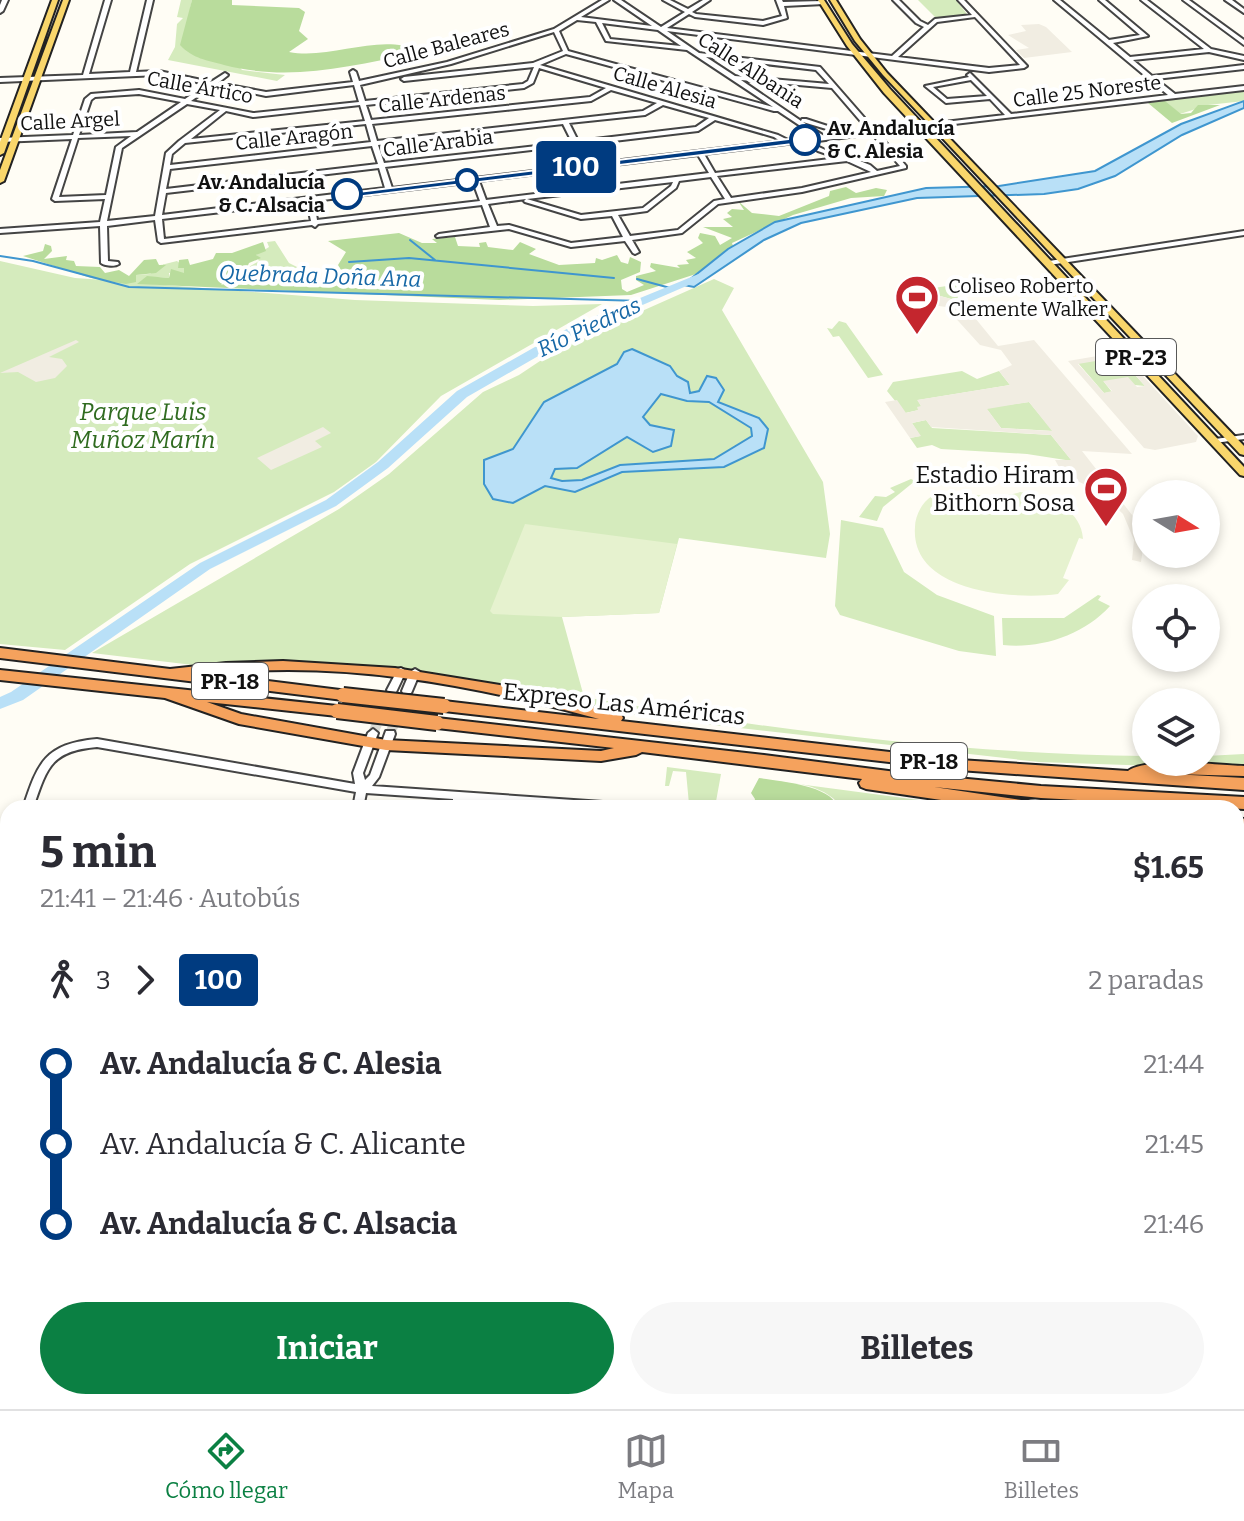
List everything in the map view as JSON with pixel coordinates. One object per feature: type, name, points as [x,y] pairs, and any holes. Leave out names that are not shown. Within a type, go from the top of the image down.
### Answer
[{"type":"highway","name":"Expreso Las Américas","points":[[0,653],[959,765],[1091,777],[1244,784]]},
{"type":"highway","points":[[169,674],[203,669],[307,667],[408,671],[490,686],[659,730]]},
{"type":"highway","name":"Expreso Las Américas","points":[[2,675],[1041,792],[1189,800]]},
{"type":"highway","points":[[170,694],[239,719],[388,740],[601,756],[653,748]]},
{"type":"highway","points":[[804,766],[870,784],[980,800]]},
{"type":"highway","points":[[1091,777],[1166,768],[1244,771]]},
{"type":"main road","points":[[0,153],[55,0]]},
{"type":"main road","points":[[0,181],[18,139],[66,0]]},
{"type":"main road","name":"PR-23","points":[[833,0],[868,55],[1062,261],[1241,444]]},
{"type":"main road","name":"PR-23","points":[[822,2],[855,53],[920,127],[1244,473]]},
{"type":"main road","points":[[1191,416],[1200,431],[1199,444]]},
{"type":"street","points":[[0,11],[5,0]]},
{"type":"street","points":[[86,76],[108,0]]},
{"type":"street","points":[[133,74],[150,0]]},
{"type":"street","name":"Calle Baleares","points":[[0,80],[159,73],[266,94],[357,84],[449,63],[556,30],[606,0]]},
{"type":"street","name":"Calle Albania","points":[[617,0],[778,111],[795,118],[823,138]]},
{"type":"street","points":[[666,0],[686,13],[774,22],[785,17],[780,2],[822,2]]},
{"type":"street","points":[[661,29],[707,0]]},
{"type":"street","points":[[896,0],[928,27]]},
{"type":"street","points":[[576,18],[989,70],[1022,67],[1024,63],[961,0]]},
{"type":"street","points":[[1057,0],[1174,97]]},
{"type":"street","points":[[1102,0],[1145,36],[1110,42]]},
{"type":"street","points":[[1144,0],[1209,50]]},
{"type":"street","points":[[1186,0],[1244,43]]},
{"type":"street","points":[[1228,0],[1244,11]]},
{"type":"street","points":[[893,58],[937,20],[974,16]]},
{"type":"street","points":[[598,21],[608,40],[687,48]]},
{"type":"street","points":[[556,30],[566,52]]},
{"type":"street","points":[[1130,59],[1209,50],[1244,58]]},
{"type":"street","points":[[368,82],[535,66],[566,52],[778,111]]},
{"type":"street","points":[[439,236],[509,227],[571,245],[680,232],[716,202],[802,190],[900,170],[904,166],[818,68],[697,54]]},
{"type":"street","points":[[449,63],[455,73]]},
{"type":"street","name":"Calle Alesia","points":[[535,66],[786,142]]},
{"type":"street","name":"Calle Ártico","points":[[78,136],[88,99],[97,95],[139,92],[253,115],[524,86],[531,82],[535,66]]},
{"type":"street","points":[[966,67],[972,78],[1010,116]]},
{"type":"street","points":[[1152,78],[1244,67]]},
{"type":"street","points":[[353,72],[389,190]]},
{"type":"street","points":[[115,264],[105,263],[103,224],[119,147],[225,75]]},
{"type":"street","points":[[733,78],[834,86]]},
{"type":"street","points":[[972,78],[936,82],[928,86],[944,100],[991,97]]},
{"type":"street","name":"Calle Ardenas","points":[[180,142],[591,99],[610,88]]},
{"type":"street","name":"Calle 25 Noreste","points":[[0,231],[103,224],[1244,88]]},
{"type":"street","name":"Calle Aragón","points":[[166,167],[645,113],[662,103]]},
{"type":"street","points":[[224,110],[171,149],[158,217],[159,239],[168,243],[853,158]]},
{"type":"street","name":"Calle Arabia","points":[[162,191],[698,129],[714,118]]},
{"type":"street","points":[[795,118],[848,135]]},
{"type":"street","points":[[566,123],[587,166]]},
{"type":"street","name":"Calle Argel","points":[[3,140],[136,134]]},
{"type":"street","points":[[78,136],[55,197],[62,201],[108,197]]},
{"type":"street","points":[[804,140],[815,147],[863,161],[876,173]]},
{"type":"street","points":[[700,153],[728,199]]},
{"type":"street","points":[[475,179],[494,228]]},
{"type":"street","points":[[522,199],[581,217],[614,214],[645,210],[674,187],[676,181]]},
{"type":"street","points":[[310,199],[315,225]]},
{"type":"street","points":[[614,214],[635,252]]},
{"type":"street","points":[[1049,263],[1244,233]]},
{"type":"street","points":[[1219,446],[1241,444]]},
{"type":"street","points":[[392,690],[408,671]]},
{"type":"street","points":[[407,691],[408,671]]},
{"type":"street","points":[[360,800],[362,789],[358,773],[371,737]]},
{"type":"street","points":[[362,789],[374,777],[388,740]]},
{"type":"street","points":[[31,800],[43,764],[60,750],[78,743],[97,743],[362,789],[516,800]]},
{"type":"street","points":[[459,795],[459,800]]},
{"type":"green space","points":[[181,0],[192,0],[190,9],[242,70],[285,75],[277,81],[168,60],[175,47],[177,24],[183,18],[177,17]]},
{"type":"green space","points":[[192,0],[232,0],[232,5],[299,8],[305,12],[299,31],[308,39],[289,52],[322,53],[388,44],[419,51],[343,67],[296,72],[248,70],[224,65],[195,56],[180,45]]},
{"type":"green space","points":[[918,0],[956,0],[967,14],[936,18]]},
{"type":"green space","points":[[1244,91],[1244,101],[1208,105],[1180,114],[1164,100]]},
{"type":"green space","points":[[1164,100],[1181,114],[1191,113],[1198,105],[1220,105],[1172,123],[1148,103]]},
{"type":"green space","points":[[846,187],[856,193],[876,188],[887,190],[884,196],[851,198],[793,215],[732,243],[733,246],[696,274],[631,295],[499,300],[137,284],[147,276],[169,278],[171,269],[184,273],[184,268],[178,268],[179,260],[188,259],[190,265],[213,259],[216,253],[232,253],[263,242],[266,251],[256,255],[261,258],[249,263],[245,272],[229,277],[221,285],[252,279],[269,283],[323,280],[329,286],[371,283],[374,281],[363,272],[341,270],[338,265],[346,252],[328,241],[399,233],[422,243],[437,243],[432,239],[455,237],[458,246],[480,247],[479,243],[486,242],[488,247],[513,250],[520,242],[536,249],[529,254],[559,265],[595,263],[596,258],[602,260],[617,255],[621,262],[628,264],[630,257],[641,262],[640,272],[621,280],[622,289],[627,292],[644,285],[636,280],[636,276],[656,271],[650,267],[651,263],[680,268],[677,265],[689,264],[686,260],[696,258],[687,252],[703,243],[698,238],[700,233],[715,236],[720,245],[732,238],[703,227],[733,227],[723,219],[732,217],[727,213],[732,209],[744,210],[738,201],[752,213],[779,216],[829,196],[830,191]]},
{"type":"green space","points":[[275,241],[289,263],[297,267],[298,277],[228,279],[259,261],[256,255],[269,247],[267,242]]},
{"type":"green space","points":[[45,244],[51,246],[52,251],[44,259],[67,256],[66,260],[74,261],[76,266],[100,267],[105,273],[119,270],[129,276],[144,260],[156,259],[159,265],[166,265],[156,273],[136,275],[136,282],[126,284],[91,278],[23,256],[43,251]]},
{"type":"green space","name":"Parque Luis Muñoz Marín","points":[[0,261],[75,278],[134,282],[136,275],[150,274],[163,264],[177,261],[184,267],[184,273],[169,273],[169,278],[156,277],[140,283],[355,300],[533,306],[602,304],[441,396],[376,462],[334,492],[190,564],[65,650],[0,644]]},
{"type":"green space","points":[[714,279],[734,288],[722,310],[823,482],[830,534],[826,558],[679,538],[659,613],[562,617],[584,697],[724,720],[864,738],[1005,751],[1132,756],[1132,765],[1039,762],[651,718],[392,667],[210,667],[92,653],[339,509],[389,474],[483,392],[519,375],[561,347]]},
{"type":"green space","points":[[978,281],[983,287],[952,289],[962,302],[933,294],[926,304],[932,306],[924,307],[915,291]]},
{"type":"green space","points":[[839,321],[846,323],[883,375],[868,378],[839,336],[833,337],[827,328],[832,329]]},
{"type":"green space","points":[[1119,357],[1145,386],[1104,382],[1112,392],[1104,393],[1078,363]]},
{"type":"green space","points":[[962,371],[977,379],[999,371],[1010,385],[918,400],[919,410],[905,413],[887,391],[893,382]]},
{"type":"green space","points":[[1029,402],[1053,431],[1001,428],[986,408]]},
{"type":"green space","points":[[926,420],[932,428],[1051,435],[1072,461],[1027,454],[941,449],[932,445],[917,448],[910,438],[920,436],[912,423]]},
{"type":"green space","points":[[911,479],[915,481],[883,507],[877,521],[859,517],[875,496],[886,497],[895,492],[890,488]]},
{"type":"green space","points":[[1020,492],[1060,505],[1069,511],[1081,528],[1083,539],[1079,538],[1063,578],[1069,580],[1058,594],[992,593],[946,578],[929,566],[918,549],[915,527],[916,518],[928,499],[939,494],[1000,495]]},
{"type":"green space","points":[[841,520],[883,528],[904,572],[937,595],[994,616],[996,656],[959,651],[840,615],[835,606]]},
{"type":"green space","points":[[525,524],[677,544],[659,613],[562,617],[493,614],[490,611]]},
{"type":"green space","points":[[1101,596],[1098,600],[1110,606],[1075,632],[1032,645],[1003,645],[1002,618],[1064,618]]},
{"type":"green space","points":[[1244,754],[1244,769],[1220,768],[1220,755]]},
{"type":"green space","points":[[667,767],[721,774],[716,800],[689,800],[686,772],[673,771],[669,786],[665,786]]},
{"type":"green space","points":[[759,778],[814,789],[833,800],[755,800],[751,793]]},
{"type":"green space","points":[[798,784],[919,800],[835,800],[815,788]]},
{"type":"shaded area","points":[[1039,24],[1072,52],[1024,58],[1016,50],[1029,48],[1008,35],[1026,31],[1021,25]]},
{"type":"shaded area","points":[[933,294],[962,302],[998,346],[1034,340],[1132,454],[1082,451],[1132,515],[1132,535],[1123,514],[1100,492],[1063,474],[1055,460],[1071,460],[1051,435],[931,427],[926,420],[912,423],[921,436],[910,438],[885,402],[897,400],[906,413],[918,410],[917,407],[921,406],[917,400],[1010,385],[999,371],[1012,365],[1001,350],[980,345],[950,312],[953,308],[925,304]],"holes":[[[1029,402],[1052,431],[1001,428],[987,409]]]},
{"type":"shaded area","points":[[76,340],[79,342],[49,357],[62,359],[67,366],[55,378],[36,382],[18,372],[0,373]]},
{"type":"shaded area","points":[[1121,352],[1198,436],[1196,442],[1155,450],[1144,448],[1068,361]],"holes":[[[1119,357],[1145,386],[1137,387],[1128,377],[1103,381],[1112,391],[1104,393],[1078,364]]]},
{"type":"shaded area","points":[[323,427],[331,433],[315,441],[322,447],[271,470],[257,458]]},
{"type":"water","points":[[1244,101],[1244,108],[1182,135],[1115,176],[1078,189],[1044,194],[917,198],[801,223],[764,240],[694,287],[683,285],[728,249],[775,222],[926,188],[999,186],[1095,171],[1181,124]]},
{"type":"water","points":[[632,349],[670,366],[677,376],[688,382],[690,393],[699,391],[707,376],[716,378],[724,390],[718,402],[759,418],[768,429],[764,448],[724,467],[622,472],[575,492],[545,486],[513,503],[493,499],[484,484],[484,460],[513,449],[544,402],[617,364],[624,352]],"holes":[[[661,394],[687,401],[709,402],[751,428],[752,436],[714,459],[620,465],[582,480],[551,478],[555,469],[577,468],[627,437],[653,452],[671,446],[674,430],[650,425],[643,417]]]},
{"type":"waterway","points":[[410,240],[435,260]]},
{"type":"waterway","name":"Quebrada Doña Ana","points":[[0,256],[33,261],[129,287],[642,301]]},
{"type":"waterway","points":[[349,262],[409,258],[614,278]]},
{"type":"waterway","name":"Río Piedras","points":[[0,703],[17,696],[205,566],[331,503],[383,465],[462,394],[576,329],[701,276]]},
{"type":"waterway","points":[[637,279],[674,289]]},
{"type":"tunnel","points":[[390,734],[407,691]]},
{"type":"tunnel","points":[[373,733],[390,695]]},
{"type":"bus line","name":"100","points":[[347,194],[805,140]]},
{"type":"place","name":"Av. Andalucía & C. Alesia","points":[[805,140]]},
{"type":"place","name":"Av. Andalucía & C. Alsacia","points":[[347,194]]},
{"type":"place","name":"Coliseo Roberto Clemente Walker","points":[[917,336]]},
{"type":"place","name":"Estadio Hiram Bithorn Sosa","points":[[1106,528]]}]
